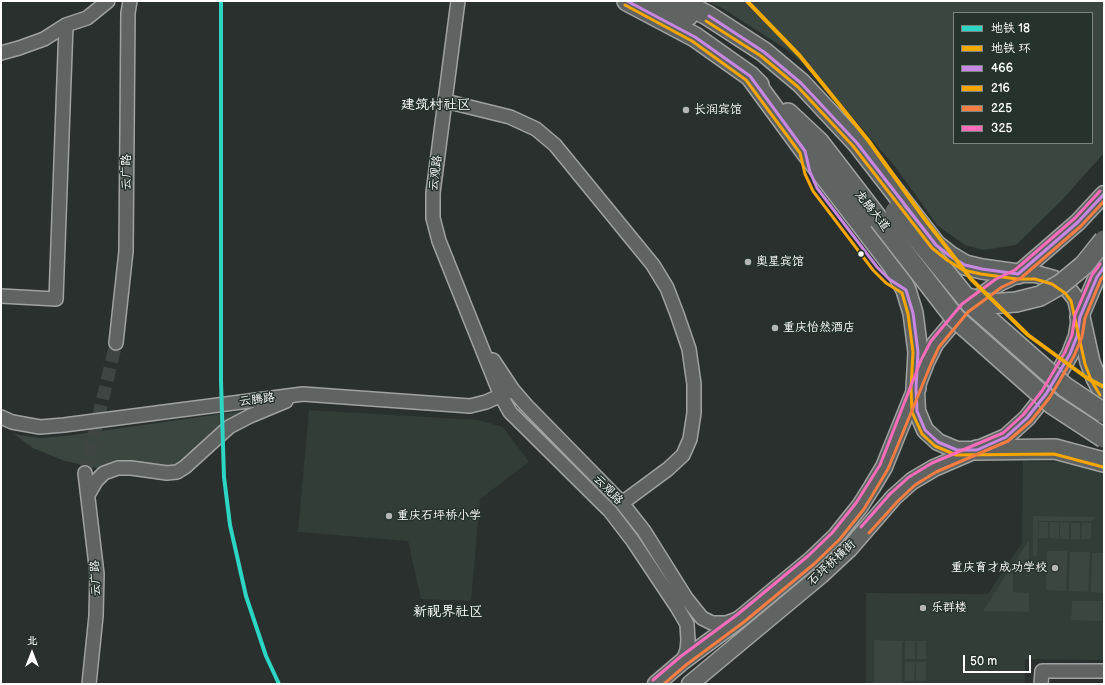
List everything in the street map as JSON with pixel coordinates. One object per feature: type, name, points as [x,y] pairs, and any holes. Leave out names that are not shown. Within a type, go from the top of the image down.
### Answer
[{"type":"highway","name":"龙腾大道","points":[[627,1],[694,37],[750,76],[819,142],[971,304],[1065,387],[1104,413]]},
{"type":"highway","name":"龙腾大道","points":[[659,1],[704,24],[763,60],[834,133],[887,215],[927,282],[955,318],[1052,404],[1104,438]]},
{"type":"highway","points":[[679,1],[707,15],[764,52],[801,83],[857,143],[936,245],[950,256],[965,264],[982,269],[1018,274]]},
{"type":"highway","points":[[750,76],[805,151],[894,267],[906,290],[913,313],[918,352],[916,388]]},
{"type":"highway","points":[[927,282],[950,294],[989,304],[1016,302],[1040,296],[1061,284],[1084,265],[1104,240]]},
{"type":"highway","points":[[1080,317],[1090,362],[1104,393]]},
{"type":"highway","points":[[977,450],[1055,449],[1104,462]]},
{"type":"main road","points":[[1018,274],[1078,222],[1104,194]]},
{"type":"main road","points":[[1080,317],[1097,277],[1104,267]]},
{"type":"main road","points":[[1018,274],[1036,274],[1054,279],[1068,289],[1076,299],[1080,317]]},
{"type":"main road","name":"石坪桥横街","points":[[656,684],[741,618],[811,560],[836,536],[860,506],[884,467],[926,362],[935,344],[965,308],[999,283],[1018,274]]},
{"type":"main road","name":"石坪桥横街","points":[[690,684],[821,575],[849,549],[894,497],[912,481],[934,468],[1006,437],[1027,418],[1046,394],[1070,354],[1077,336],[1080,317]]},
{"type":"main road","points":[[916,388],[917,411],[925,430],[938,442],[957,450],[977,450]]},
{"type":"street","points":[[1,53],[44,39],[66,25],[87,18],[108,1]]},
{"type":"street","name":"云广路","points":[[116,343],[126,251],[128,13],[130,1]]},
{"type":"street","name":"云观路","points":[[458,1],[433,193],[433,218],[439,241],[500,396],[510,412],[610,511],[634,541],[678,607],[687,624],[687,650],[683,662]]},
{"type":"street","points":[[1,296],[56,299],[66,25]]},
{"type":"street","points":[[445,101],[510,117],[536,129],[560,151],[653,265],[666,288],[677,314],[689,350],[694,384],[694,413],[690,439],[683,455],[668,469],[622,503]]},
{"type":"street","name":"云观路","points":[[478,338],[513,390],[526,405],[622,503],[644,531],[686,598],[702,618]]},
{"type":"street","name":"云腾路","points":[[1,416],[12,422],[40,427],[303,394],[470,406],[486,402],[513,390]]},
{"type":"street","points":[[88,494],[96,481],[104,473],[118,468],[131,468],[167,473],[176,472],[185,467],[229,427],[250,416],[303,394]]},
{"type":"street","name":"云广路","points":[[86,473],[97,574],[96,616],[89,684]]},
{"type":"street","points":[[687,624],[696,625],[702,618],[712,623],[726,623],[741,618]]},
{"type":"street","points":[[1041,684],[1042,671],[1104,671]]},
{"type":"shaded area","points":[[706,1],[1104,1],[1104,153],[1063,199],[1016,245],[983,250],[965,245],[938,226],[896,168],[833,94],[792,53],[722,8]]},
{"type":"shaded area","points":[[250,410],[176,466],[102,469],[65,461],[33,448],[14,434],[40,438],[65,436]]},
{"type":"shaded area","name":"重庆石坪桥小学","points":[[309,410],[478,420],[503,427],[529,462],[480,499],[471,601],[421,599],[408,541],[298,532]]},
{"type":"shaded area","name":"重庆育才成功学校","points":[[1023,461],[1061,462],[1104,473],[1104,660],[1025,659],[1025,684],[866,684],[866,593],[988,594],[1022,543]]},
{"type":"shaded area","points":[[1033,516],[1095,517],[1092,521],[1038,521],[1037,556],[1033,556]]},
{"type":"shaded area","points":[[1039,522],[1048,522],[1048,538],[1038,538]]},
{"type":"shaded area","points":[[1050,522],[1059,522],[1059,539],[1049,538]]},
{"type":"shaded area","points":[[1060,522],[1069,523],[1069,539],[1060,539]]},
{"type":"shaded area","points":[[1071,523],[1080,523],[1080,539],[1071,539]]},
{"type":"shaded area","points":[[1082,523],[1091,523],[1091,539],[1081,539]]},
{"type":"shaded area","points":[[1029,540],[1029,561],[1013,569],[1013,592],[1029,593],[1029,612],[983,611]]},
{"type":"shaded area","points":[[1047,551],[1067,551],[1066,591],[1046,590]]},
{"type":"shaded area","points":[[1070,552],[1090,552],[1088,592],[1069,591]]},
{"type":"shaded area","points":[[1092,553],[1104,553],[1104,593],[1091,592]]},
{"type":"shaded area","points":[[1072,601],[1102,601],[1102,621],[1071,620]]},
{"type":"shaded area","points":[[874,640],[902,641],[902,684],[874,684]]},
{"type":"shaded area","points":[[905,641],[915,641],[915,659],[905,659]]},
{"type":"shaded area","points":[[917,641],[926,641],[926,659],[917,659]]},
{"type":"shaded area","points":[[905,662],[915,662],[914,681],[905,681]]},
{"type":"shaded area","points":[[916,662],[926,662],[926,681],[916,681]]},
{"type":"tunnel","points":[[85,473],[116,343]]},
{"type":"metro line","name":"18","points":[[221,1],[221,381],[224,477],[230,525],[246,596],[266,656],[279,684]]},
{"type":"metro line","name":"环","points":[[747,1],[800,56],[868,140],[924,218],[971,279],[1028,335],[1087,378],[1104,387]]},
{"type":"transit line","name":"466","points":[[627,1],[695,37],[750,76],[805,151],[810,172],[817,188],[877,267],[889,279],[906,290],[913,313],[918,352],[916,388],[917,411],[925,430],[938,442],[957,450],[977,450],[1006,437],[1027,418],[1046,394],[1070,354],[1077,336],[1080,317],[1097,277],[1104,267]]},
{"type":"transit line","name":"216","points":[[625,5],[692,41],[746,80],[800,153],[805,174],[813,191],[873,270],[886,283],[902,293],[908,314],[913,352],[911,388],[912,412],[922,434],[935,446],[956,455],[1054,454],[1103,467]]},
{"type":"transit line","name":"466","points":[[709,16],[764,52],[801,83],[857,143],[936,245],[965,265],[1018,274],[1078,222],[1104,194]]},
{"type":"transit line","name":"216","points":[[706,21],[761,56],[798,87],[853,146],[932,248],[947,260],[963,270],[981,274],[1017,279],[1035,279],[1052,284],[1065,293],[1071,301],[1085,364],[1091,380],[1100,395]]},
{"type":"transit line","name":"325","points":[[653,680],[680,657],[738,614],[808,556],[832,533],[856,503],[880,465],[921,360],[931,341],[962,304],[996,279],[1015,270],[1075,218],[1100,191]]},
{"type":"transit line","name":"225","points":[[664,684],[686,665],[744,622],[814,564],[840,539],[864,509],[888,469],[939,347],[968,312],[1002,287],[1021,278],[1081,226],[1104,201]]},
{"type":"transit line","name":"325","points":[[861,527],[890,494],[909,477],[932,463],[1003,433],[1023,415],[1042,391],[1065,352],[1072,335],[1075,315],[1092,275],[1100,264]]},
{"type":"transit line","name":"225","points":[[869,533],[898,501],[915,485],[936,472],[1008,441],[1031,421],[1050,397],[1074,356],[1082,337],[1085,318],[1101,279],[1104,276]]},
{"type":"place","name":"长润宾馆","points":[[686,110]]},
{"type":"place","name":"奥星宾馆","points":[[748,262]]},
{"type":"place","name":"重庆怡然酒店","points":[[775,328]]},
{"type":"place","name":"重庆石坪桥小学","points":[[389,516]]},
{"type":"place","name":"重庆育才成功学校","points":[[1055,568]]},
{"type":"place","name":"乐群楼","points":[[923,608]]},
{"type":"district","name":"建筑村社区","points":[[436,105]]},
{"type":"district","name":"新视界社区","points":[[448,612]]}]
